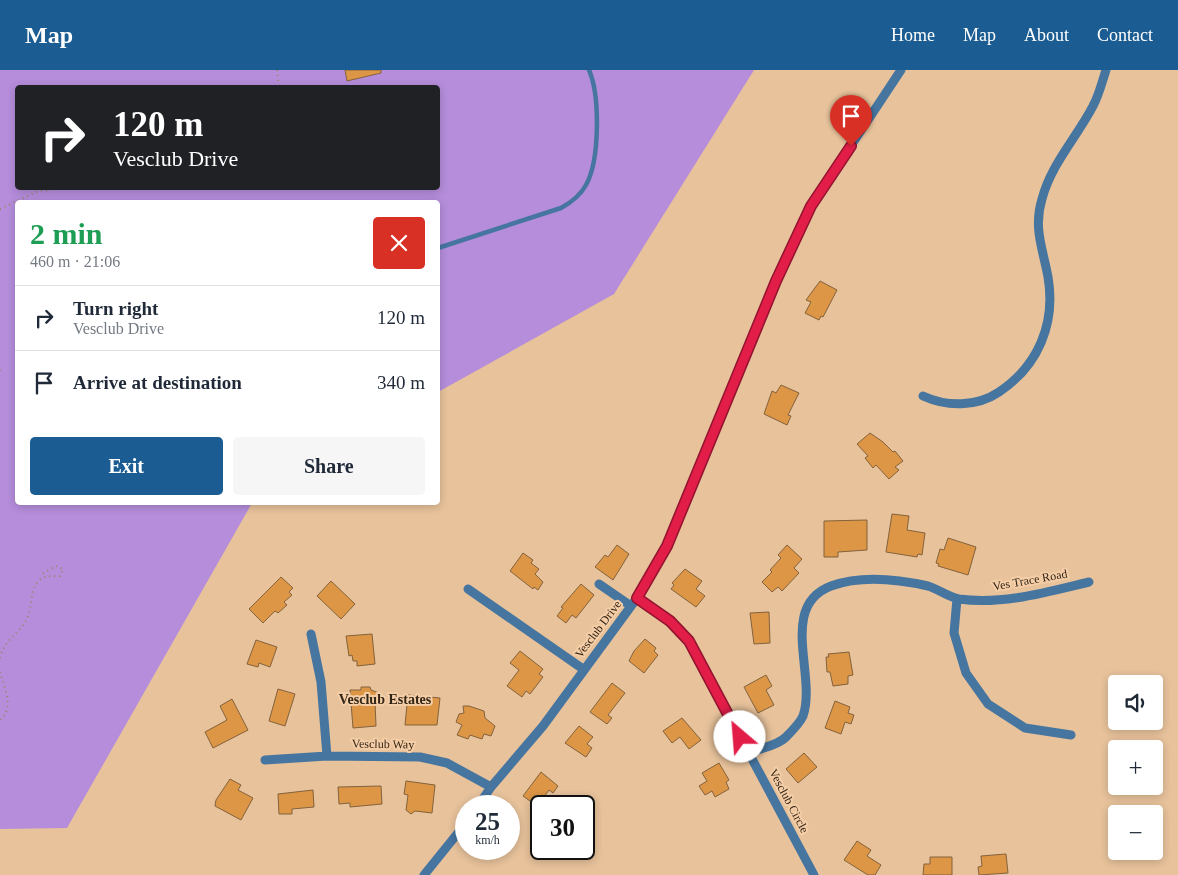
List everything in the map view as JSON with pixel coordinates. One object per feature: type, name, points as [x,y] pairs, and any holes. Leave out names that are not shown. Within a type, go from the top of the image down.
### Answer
[{"type":"street","name":"Vesclub Drive","points":[[486,795],[543,726],[637,598],[667,546],[776,281],[811,206],[901,70]]},
{"type":"street","points":[[924,396],[937,402],[953,405],[990,398],[1017,380],[1030,365],[1044,337],[1050,304],[1048,278],[1037,234],[1042,199],[1056,165],[1094,105],[1106,70]]},
{"type":"street","name":"Ves Trace Road","points":[[748,753],[785,738],[802,718],[807,699],[802,624],[806,605],[817,593],[831,586],[876,578],[929,586],[957,599],[998,600],[1090,582]]},
{"type":"street","points":[[599,584],[631,606]]},
{"type":"street","name":"Vesclub Drive","points":[[468,589],[583,669]]},
{"type":"street","name":"Vesclub Circle","points":[[637,598],[670,621],[689,641],[814,875]]},
{"type":"street","points":[[957,599],[954,633],[966,673],[988,704],[1025,728],[1071,735]]},
{"type":"street","points":[[311,634],[321,682],[327,756]]},
{"type":"street","name":"Vesclub Way","points":[[265,760],[327,756],[420,757],[447,763],[491,787]]},
{"type":"street","points":[[424,875],[455,836]]},
{"type":"lane","points":[[440,247],[561,208],[574,201],[580,194],[591,175],[596,145],[594,93],[589,70]]},
{"type":"path","points":[[277,70],[279,85]]},
{"type":"path","points":[[19,200],[36,192],[48,190]]},
{"type":"path","points":[[0,209],[15,202]]},
{"type":"path","points":[[0,658],[4,644],[28,618],[32,594],[38,582],[46,577],[60,576],[63,569],[56,566],[42,574]]},
{"type":"path","points":[[0,672],[8,704],[7,712],[0,720]]},
{"type":"shaded area","points":[[0,70],[754,70],[614,294],[440,391],[440,200],[15,200],[15,505],[251,505],[67,828],[0,829]]},
{"type":"building","points":[[345,70],[381,70],[381,73],[347,81]]},
{"type":"building","points":[[820,281],[837,290],[823,317],[821,316],[819,320],[805,313],[811,302],[806,300]]},
{"type":"building","points":[[781,385],[799,393],[788,415],[791,416],[787,425],[764,414],[772,391],[776,393]]},
{"type":"building","points":[[870,433],[893,452],[895,451],[903,461],[895,467],[899,470],[889,479],[876,465],[873,468],[865,458],[868,456],[857,444]]},
{"type":"building","points":[[892,514],[909,516],[907,530],[925,533],[922,555],[918,554],[917,557],[886,552]]},
{"type":"building","points":[[867,520],[867,550],[838,552],[838,557],[824,557],[824,521]]},
{"type":"building","points":[[948,538],[976,547],[968,575],[938,566],[939,564],[936,563],[940,549],[944,550]]},
{"type":"building","points":[[617,545],[629,554],[613,580],[595,567],[605,555],[608,557]]},
{"type":"building","points":[[787,545],[802,559],[794,568],[799,573],[782,591],[778,587],[772,592],[762,582],[772,572],[770,570],[781,558],[778,555]]},
{"type":"building","points":[[523,553],[533,560],[531,563],[539,569],[535,574],[543,582],[538,590],[534,587],[533,589],[510,571]]},
{"type":"building","points":[[685,569],[702,581],[696,589],[705,596],[696,607],[671,589],[674,585],[672,583]]},
{"type":"building","points":[[281,577],[293,588],[289,592],[292,595],[284,602],[287,605],[278,613],[275,611],[263,623],[249,609]]},
{"type":"building","points":[[331,581],[355,604],[341,619],[317,596]]},
{"type":"building","points":[[581,584],[594,595],[576,618],[572,615],[566,623],[557,616],[563,608],[561,607]]},
{"type":"building","points":[[769,612],[770,643],[754,644],[750,613]]},
{"type":"building","points":[[372,634],[375,664],[357,666],[357,661],[353,661],[352,655],[349,656],[346,636]]},
{"type":"building","points":[[645,639],[656,648],[654,651],[658,655],[644,673],[629,661],[634,651]]},
{"type":"building","points":[[256,640],[277,647],[270,667],[259,663],[258,667],[247,664]]},
{"type":"building","points":[[520,651],[543,669],[539,674],[543,677],[530,694],[526,691],[522,697],[507,686],[519,670],[510,663]]},
{"type":"building","points":[[849,652],[853,675],[848,676],[848,684],[833,686],[830,672],[827,672],[826,657],[829,657],[828,654]]},
{"type":"building","points":[[766,675],[772,686],[766,690],[774,705],[758,713],[744,687]]},
{"type":"building","points":[[612,683],[625,693],[608,715],[612,718],[607,724],[590,712]]},
{"type":"building","points":[[361,687],[370,687],[371,690],[379,693],[379,697],[375,702],[376,726],[353,728],[350,690],[361,690]]},
{"type":"building","points":[[278,689],[295,694],[285,726],[269,721]]},
{"type":"building","points":[[408,695],[440,698],[437,725],[405,725]]},
{"type":"building","points":[[232,699],[248,730],[213,748],[205,732],[227,720],[220,706]]},
{"type":"building","points":[[835,701],[850,707],[848,713],[854,715],[851,724],[845,722],[841,734],[825,728]]},
{"type":"building","points":[[463,706],[484,711],[485,718],[495,726],[491,736],[484,734],[482,739],[470,735],[468,739],[457,735],[462,725],[456,722],[459,714],[464,713]]},
{"type":"building","points":[[682,718],[701,740],[689,749],[680,737],[672,743],[663,731]]},
{"type":"building","points":[[579,726],[593,737],[587,744],[592,748],[586,757],[565,743]]},
{"type":"building","points":[[804,753],[817,767],[798,783],[786,769]]},
{"type":"building","points":[[719,763],[729,780],[726,782],[729,789],[715,797],[712,791],[705,795],[699,786],[707,781],[702,773]]},
{"type":"building","points":[[541,772],[558,786],[553,793],[549,790],[545,795],[530,795],[530,801],[523,796]]},
{"type":"building","points":[[230,779],[241,785],[238,790],[253,798],[241,820],[215,806],[216,800]]},
{"type":"building","points":[[406,781],[435,785],[432,813],[415,811],[411,814],[406,810],[408,795],[404,794]]},
{"type":"building","points":[[381,786],[382,804],[350,807],[350,803],[339,804],[338,787]]},
{"type":"building","points":[[313,790],[314,807],[292,809],[292,814],[279,814],[278,794]]},
{"type":"building","points":[[857,841],[871,850],[867,856],[881,865],[875,875],[868,875],[844,860]]},
{"type":"building","points":[[1006,854],[1008,873],[979,875],[978,867],[982,866],[981,856]]},
{"type":"building","points":[[930,857],[952,857],[952,875],[923,875],[924,864],[930,864]]},
{"type":"district","name":"Vesclub Estates","points":[[385,699]]},
{"type":"route","points":[[740,737],[689,641],[670,621],[637,598],[667,546],[776,281],[811,206],[851,146]]}]
